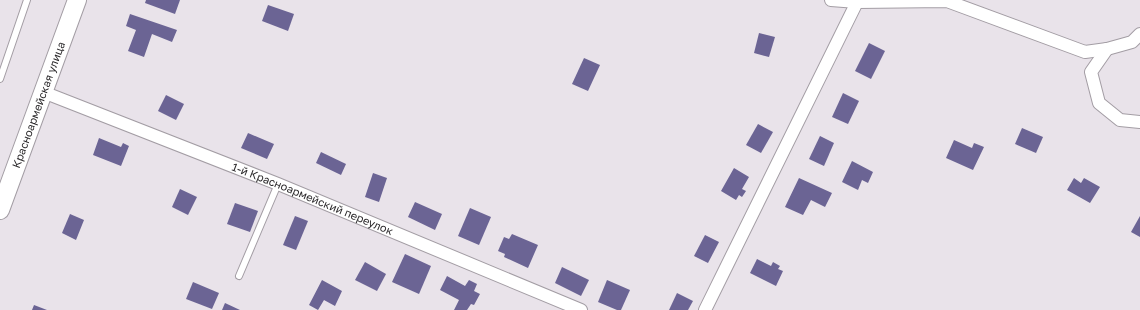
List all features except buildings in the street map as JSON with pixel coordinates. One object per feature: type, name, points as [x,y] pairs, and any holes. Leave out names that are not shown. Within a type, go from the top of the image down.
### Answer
[{"type":"main road","name":"Красноармейская улица","points":[[0,210],[77,0]]},
{"type":"street","points":[[831,0],[857,2],[947,1],[1085,52],[1107,49],[1132,42],[1140,34]]},
{"type":"street","points":[[705,310],[857,2]]},
{"type":"street","points":[[1107,49],[1091,72],[1099,103],[1120,120],[1140,122]]},
{"type":"street","name":"1-й Красноармейский переулок","points":[[43,92],[278,184],[581,310]]},
{"type":"lane","points":[[0,80],[27,0]]},
{"type":"lane","points":[[239,276],[278,184]]}]
